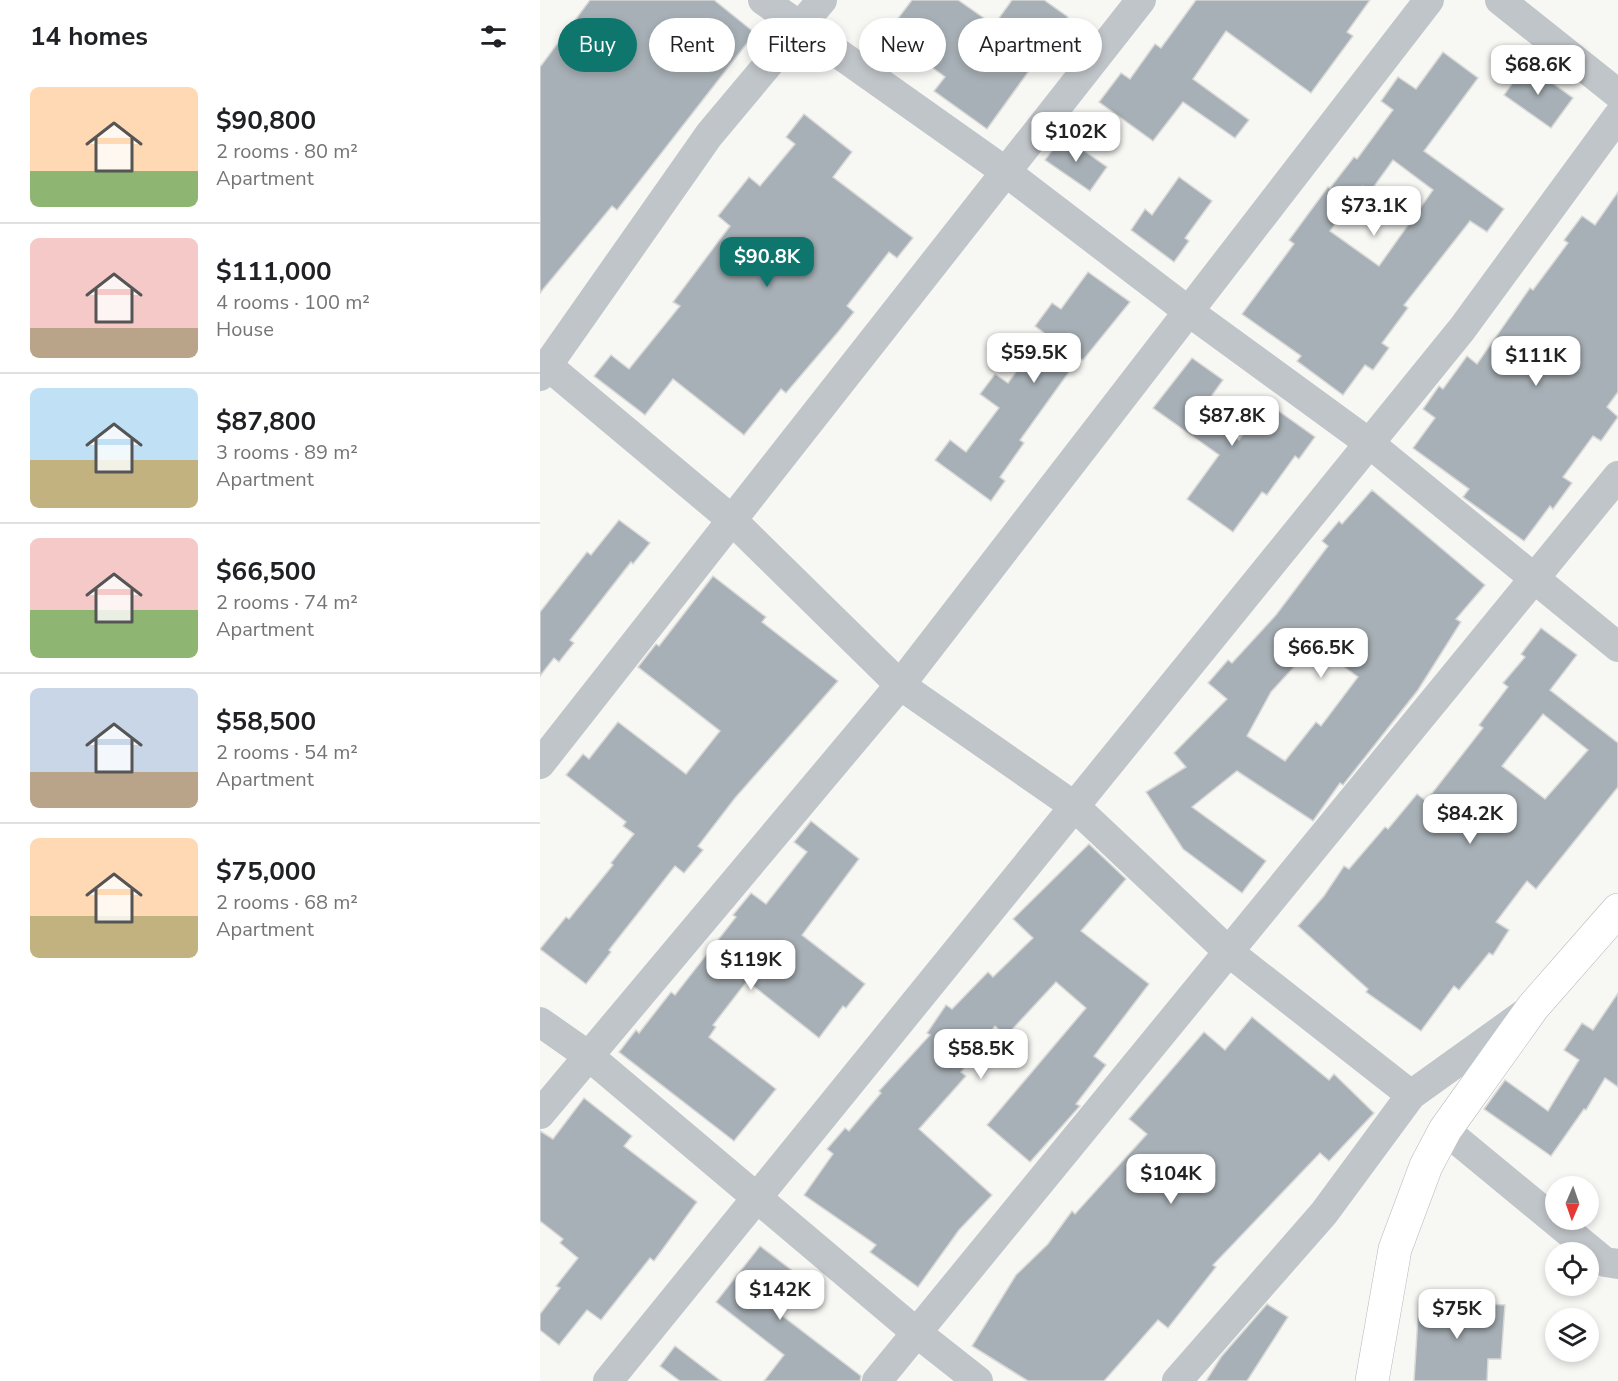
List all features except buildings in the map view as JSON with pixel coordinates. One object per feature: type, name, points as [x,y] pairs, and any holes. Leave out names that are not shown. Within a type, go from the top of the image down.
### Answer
[{"type":"street","points":[[764,0],[787,18]]},
{"type":"street","points":[[807,18],[822,0]]},
{"type":"street","points":[[540,764],[1141,0]]},
{"type":"street","points":[[540,1114],[900,685],[1429,0]]},
{"type":"street","points":[[1500,0],[1618,94]]},
{"type":"street","points":[[847,61],[1006,172],[1188,311],[1369,443],[1618,647]]},
{"type":"street","points":[[762,72],[709,135],[544,371],[732,520],[900,685],[1074,806],[1230,953],[1411,1095]]},
{"type":"street","points":[[608,1381],[1462,329],[1618,116]]},
{"type":"street","points":[[877,1381],[1230,953],[1618,476]]},
{"type":"street","points":[[1372,1381],[1395,1249],[1426,1166],[1445,1130],[1533,1007],[1618,910]]},
{"type":"street","points":[[1177,1381],[1324,1213],[1411,1095],[1533,1007]]},
{"type":"street","points":[[540,1022],[590,1057],[917,1333],[978,1381]]},
{"type":"street","points":[[1445,1130],[1605,1262],[1618,1264]]}]
